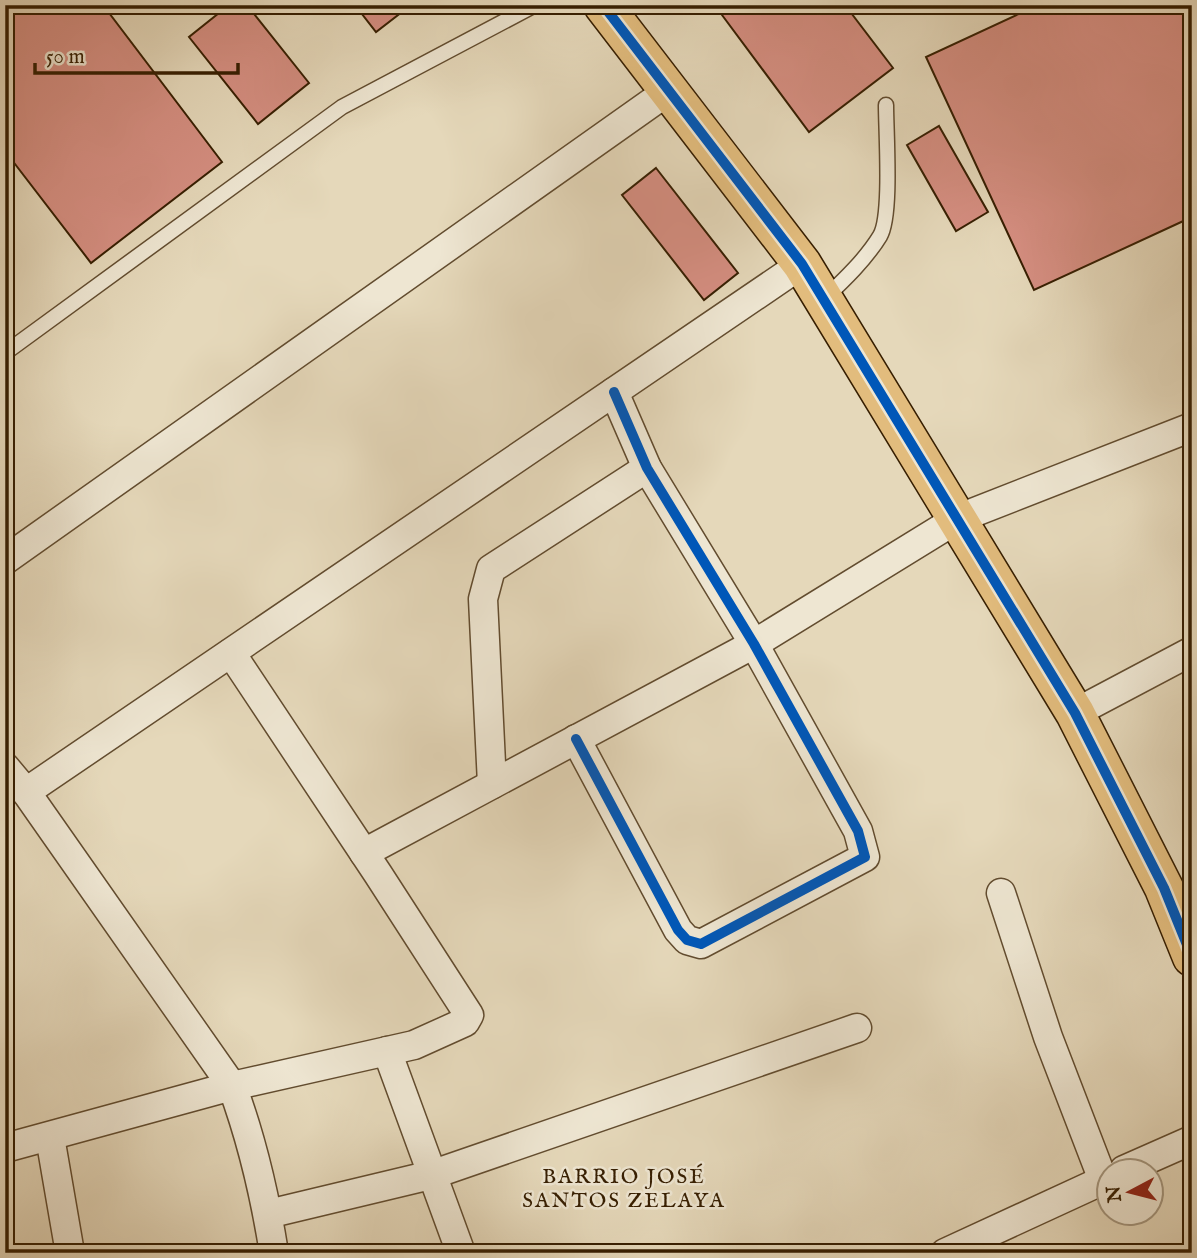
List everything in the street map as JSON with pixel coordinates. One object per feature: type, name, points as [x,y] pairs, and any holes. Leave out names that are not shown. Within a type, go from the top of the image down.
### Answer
[{"type":"main road","points":[[617,9],[668,91],[802,264],[824,299],[1075,713],[1164,888],[1192,957]]},
{"type":"street","points":[[5,560],[668,91]]},
{"type":"street","points":[[26,792],[802,264]]},
{"type":"street","points":[[576,740],[678,930],[687,940],[701,944],[865,858],[858,831],[754,644],[648,468],[614,392]]},
{"type":"street","points":[[364,853],[754,644],[957,519],[1192,427]]},
{"type":"street","points":[[492,784],[483,599],[491,569],[648,468]]},
{"type":"street","points":[[1075,713],[1192,651]]},
{"type":"street","points":[[5,1148],[232,1086],[387,1051],[424,1040],[466,1022],[469,1016],[230,653]]},
{"type":"street","points":[[5,768],[26,792],[232,1086],[248,1130],[268,1214],[274,1253]]},
{"type":"street","points":[[1001,892],[1048,1037],[1103,1156]]},
{"type":"street","points":[[268,1214],[431,1175],[857,1028]]},
{"type":"street","points":[[387,1051],[461,1253]]},
{"type":"street","points":[[50,1137],[70,1253]]},
{"type":"street","points":[[1156,1156],[1192,1140]]},
{"type":"street","points":[[945,1253],[1096,1183]]},
{"type":"lane","points":[[5,353],[342,107],[535,5]]},
{"type":"lane","points":[[824,299],[846,278],[881,235],[886,216],[886,105]]},
{"type":"building","points":[[5,5],[103,5],[222,162],[91,263],[5,151]]},
{"type":"building","points":[[229,5],[247,5],[309,83],[258,124],[189,37]]},
{"type":"building","points":[[355,5],[411,5],[376,32]]},
{"type":"building","points":[[734,5],[845,5],[893,68],[809,132],[722,15]]},
{"type":"building","points":[[1020,5],[1192,5],[1192,217],[1034,290],[926,57],[1023,12]]},
{"type":"building","points":[[939,126],[988,212],[956,231],[907,145]]},
{"type":"building","points":[[656,168],[738,273],[704,300],[622,195]]},
{"type":"cycle path","points":[[603,5],[802,264],[1075,713],[1164,888],[1192,957]]},
{"type":"cycle path","points":[[576,739],[678,930],[687,940],[701,944],[865,857],[858,831],[754,644],[647,468],[614,392]]},
{"type":"district","name":"BARRIO JOSÉ SANTOS ZELAYA","points":[[624,1189]]}]
